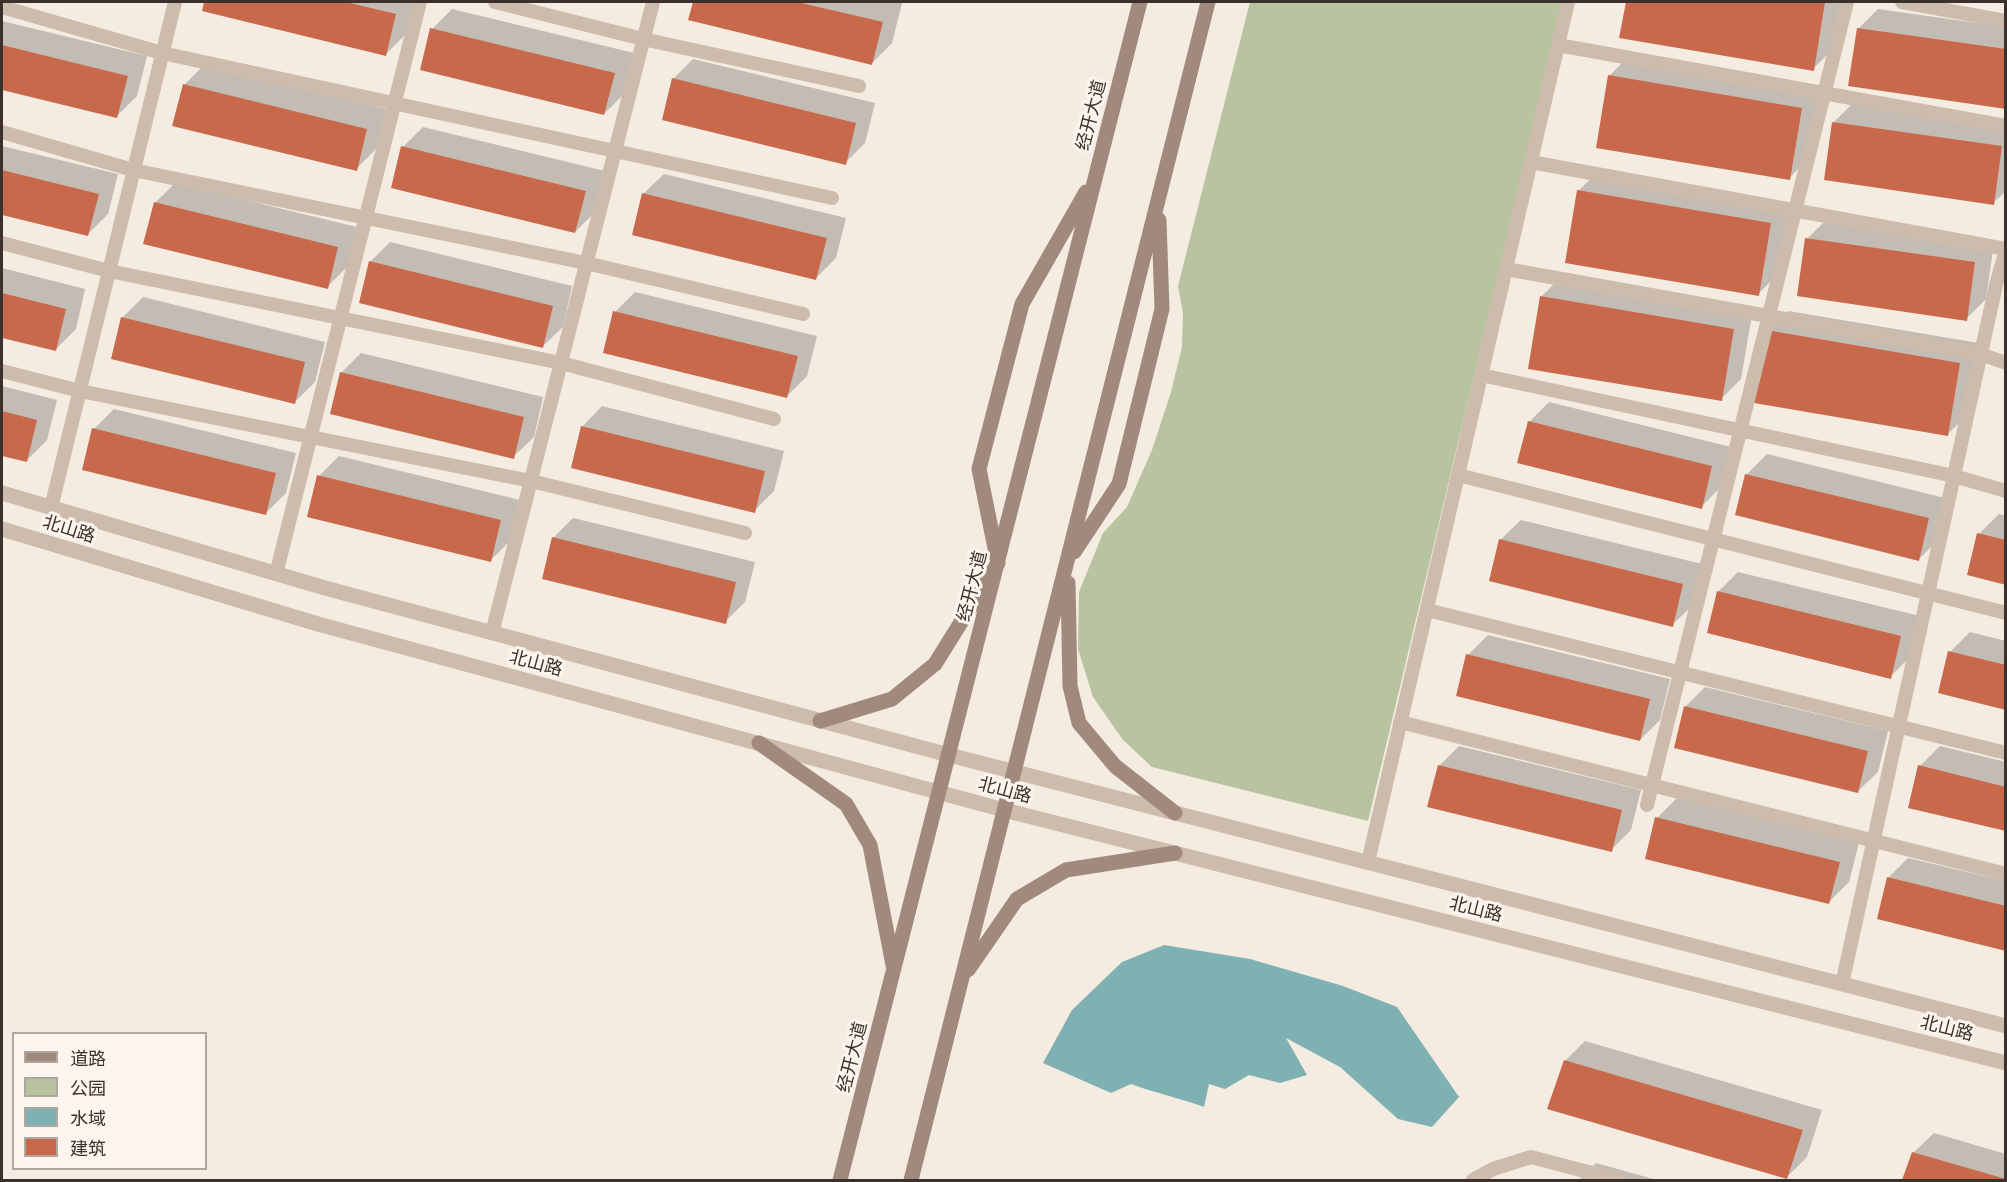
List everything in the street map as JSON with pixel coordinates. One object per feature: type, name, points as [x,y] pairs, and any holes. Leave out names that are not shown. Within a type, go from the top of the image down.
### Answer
[{"type":"main road","name":"经开大道","points":[[840,1180],[1140,2]]},
{"type":"main road","points":[[911,1180],[1208,2]]},
{"type":"main road","points":[[820,721],[892,699],[936,664],[998,563],[979,469],[1022,304],[1095,177]]},
{"type":"main road","points":[[1158,202],[1162,309],[1119,484],[1067,562],[1070,686],[1079,723],[1114,766],[1175,813]]},
{"type":"main road","points":[[759,743],[846,804],[870,844],[894,970]]},
{"type":"main road","points":[[962,980],[1017,899],[1026,893],[1066,870],[1175,853]]},
{"type":"street","name":"北山路","points":[[2,493],[276,574],[820,721],[2006,1026]]},
{"type":"street","name":"北山路","points":[[2,529],[318,624],[1004,810],[2006,1063]]},
{"type":"lane","points":[[51,508],[175,2]]},
{"type":"lane","points":[[276,574],[420,2]]},
{"type":"lane","points":[[495,2],[644,39],[860,86]]},
{"type":"lane","points":[[492,633],[653,2]]},
{"type":"lane","points":[[1368,862],[1568,2]]},
{"type":"lane","points":[[1647,805],[1847,2]]},
{"type":"lane","points":[[1902,2],[2006,21]]},
{"type":"lane","points":[[2,7],[162,53],[832,198]]},
{"type":"lane","points":[[1558,45],[2006,126]]},
{"type":"lane","points":[[2,132],[133,170],[586,263],[802,314]]},
{"type":"lane","points":[[1531,162],[2006,249],[1980,354],[1842,984]]},
{"type":"lane","points":[[2,243],[108,271],[561,363],[774,419]]},
{"type":"lane","points":[[1506,269],[1980,354],[2006,363]]},
{"type":"lane","points":[[2,371],[80,391],[531,481],[746,533]]},
{"type":"lane","points":[[1481,375],[1954,476],[2006,491]]},
{"type":"lane","points":[[1458,475],[2006,614]]},
{"type":"lane","points":[[1426,610],[2006,753]]},
{"type":"lane","points":[[1400,722],[2006,874]]},
{"type":"lane","points":[[1473,1180],[1493,1169],[1531,1156],[1619,1180]]},
{"type":"green space","points":[[1250,2],[1563,2],[1368,821],[1152,767],[1123,740],[1093,697],[1078,649],[1079,592],[1103,533],[1127,507],[1152,450],[1171,392],[1182,347],[1183,313],[1178,286]]},
{"type":"water","points":[[1164,945],[1250,959],[1343,986],[1397,1007],[1459,1097],[1432,1127],[1398,1119],[1340,1067],[1286,1038],[1307,1075],[1280,1083],[1249,1075],[1225,1089],[1209,1084],[1204,1107],[1131,1084],[1111,1093],[1043,1063],[1072,1010],[1122,962]]},
{"type":"building","points":[[204,2],[346,2],[396,14],[386,56],[202,11]]},
{"type":"building","points":[[693,2],[797,2],[883,22],[872,65],[688,20]]},
{"type":"building","points":[[1626,2],[1825,2],[1814,71],[1619,38]]},
{"type":"building","points":[[430,28],[615,73],[604,115],[420,70]]},
{"type":"building","points":[[1857,28],[2006,49],[2006,109],[1848,86]]},
{"type":"building","points":[[2,45],[128,76],[117,118],[2,90]]},
{"type":"building","points":[[1608,75],[1802,108],[1790,180],[1596,148]]},
{"type":"building","points":[[672,78],[856,123],[846,165],[662,120]]},
{"type":"building","points":[[183,84],[367,129],[357,171],[172,126]]},
{"type":"building","points":[[1832,122],[2002,146],[1994,205],[1824,180]]},
{"type":"building","points":[[401,146],[586,191],[575,233],[391,188]]},
{"type":"building","points":[[2,170],[99,194],[88,236],[2,215]]},
{"type":"building","points":[[1577,190],[1771,223],[1759,296],[1565,263]]},
{"type":"building","points":[[642,193],[827,238],[816,280],[632,235]]},
{"type":"building","points":[[154,202],[338,247],[328,289],[143,244]]},
{"type":"building","points":[[1805,238],[1975,262],[1967,321],[1797,296]]},
{"type":"building","points":[[369,261],[553,306],[543,348],[359,303]]},
{"type":"building","points":[[2,293],[66,309],[56,351],[2,338]]},
{"type":"building","points":[[1540,296],[1734,329],[1722,401],[1528,369]]},
{"type":"building","points":[[613,311],[798,356],[787,398],[603,353]]},
{"type":"building","points":[[121,317],[305,362],[295,404],[111,359]]},
{"type":"building","points":[[1766,330],[1960,363],[1948,436],[1754,403]]},
{"type":"building","points":[[340,372],[524,417],[514,459],[330,414]]},
{"type":"building","points":[[2,411],[37,420],[27,462],[2,456]]},
{"type":"building","points":[[1528,421],[1712,466],[1702,509],[1517,463]]},
{"type":"building","points":[[581,426],[765,471],[755,513],[571,468]]},
{"type":"building","points":[[92,428],[276,473],[266,515],[82,470]]},
{"type":"building","points":[[1745,474],[1929,518],[1919,561],[1735,515]]},
{"type":"building","points":[[317,475],[501,520],[491,562],[307,517]]},
{"type":"building","points":[[1977,533],[2006,540],[2006,585],[1967,575]]},
{"type":"building","points":[[552,537],[736,582],[726,624],[542,579]]},
{"type":"building","points":[[1499,539],[1683,584],[1673,627],[1489,581]]},
{"type":"building","points":[[1717,591],[1901,636],[1891,679],[1707,633]]},
{"type":"building","points":[[1948,651],[2006,665],[2006,710],[1938,693]]},
{"type":"building","points":[[1466,654],[1650,699],[1640,741],[1456,696]]},
{"type":"building","points":[[1684,706],[1868,751],[1858,793],[1674,748]]},
{"type":"building","points":[[1438,765],[1622,810],[1612,852],[1427,807]]},
{"type":"building","points":[[1918,765],[2006,787],[2006,831],[1908,808]]},
{"type":"building","points":[[1655,817],[1840,862],[1829,904],[1645,859]]},
{"type":"building","points":[[1887,877],[2006,906],[2006,951],[1877,919]]},
{"type":"building","points":[[1564,1060],[1803,1130],[1787,1179],[1547,1109]]},
{"type":"building","points":[[1912,1152],[2006,1179],[2006,1180],[1902,1180]]}]
